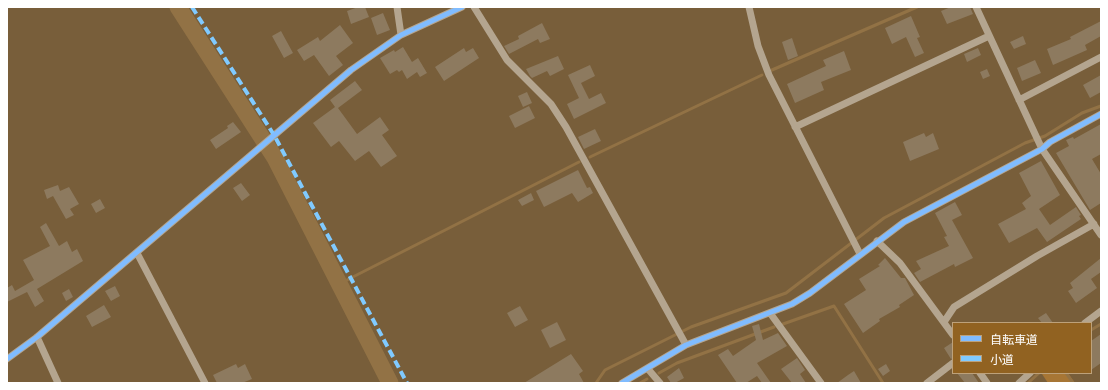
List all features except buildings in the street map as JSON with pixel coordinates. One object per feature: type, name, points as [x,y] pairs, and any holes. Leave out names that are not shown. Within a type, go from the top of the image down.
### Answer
[{"type":"street","points":[[397,7],[401,35]]},
{"type":"street","points":[[7,359],[37,337],[137,253],[350,70],[401,35],[462,7]]},
{"type":"street","points":[[474,7],[506,60],[551,104],[566,127],[686,345]]},
{"type":"street","points":[[749,7],[758,46],[769,75],[860,254]]},
{"type":"street","points":[[976,7],[1042,149],[1101,234]]},
{"type":"street","points":[[795,127],[989,36]]},
{"type":"street","points":[[1019,100],[1101,57]]},
{"type":"street","points":[[622,383],[648,369],[686,345],[792,304],[810,293],[904,222],[1042,149],[1050,142],[1101,114]]},
{"type":"street","points":[[944,322],[954,308],[1037,256],[1094,224]]},
{"type":"street","points":[[877,241],[900,263],[952,334]]},
{"type":"street","points":[[137,253],[205,383]]},
{"type":"street","points":[[1086,322],[1101,311]]},
{"type":"street","points":[[770,313],[821,383]]},
{"type":"street","points":[[37,337],[58,383]]},
{"type":"street","points":[[927,383],[952,364]]},
{"type":"street","points":[[648,369],[660,383]]},
{"type":"street","points":[[981,374],[987,383]]},
{"type":"street","points":[[1019,383],[1029,374]]},
{"type":"shaded area","points":[[1042,374],[1069,374],[1075,383],[1048,383]]},
{"type":"waterway","points":[[178,7],[275,158],[390,383]]},
{"type":"waterway","points":[[772,70],[917,7]]},
{"type":"waterway","points":[[590,157],[762,75]]},
{"type":"waterway","points":[[596,383],[605,370],[691,327],[786,293],[884,218],[1025,143],[1045,136],[1082,113],[1101,106]]},
{"type":"waterway","points":[[339,284],[579,162]]},
{"type":"waterway","points":[[783,324],[834,306],[883,383]]},
{"type":"waterway","points":[[1092,329],[1101,324]]},
{"type":"waterway","points":[[659,373],[677,363],[774,327]]},
{"type":"waterway","points":[[1028,383],[1038,374]]},
{"type":"waterway","points":[[1067,374],[1073,383]]},
{"type":"waterway","points":[[640,383],[647,379]]},
{"type":"marked path","points":[[192,7],[274,135],[407,383]]},
{"type":"cycle path","points":[[7,359],[37,337],[351,70],[401,35],[462,7]]},
{"type":"cycle path","points":[[622,383],[686,345],[792,304],[810,293],[904,222],[1042,149],[1050,142],[1101,114]]}]
